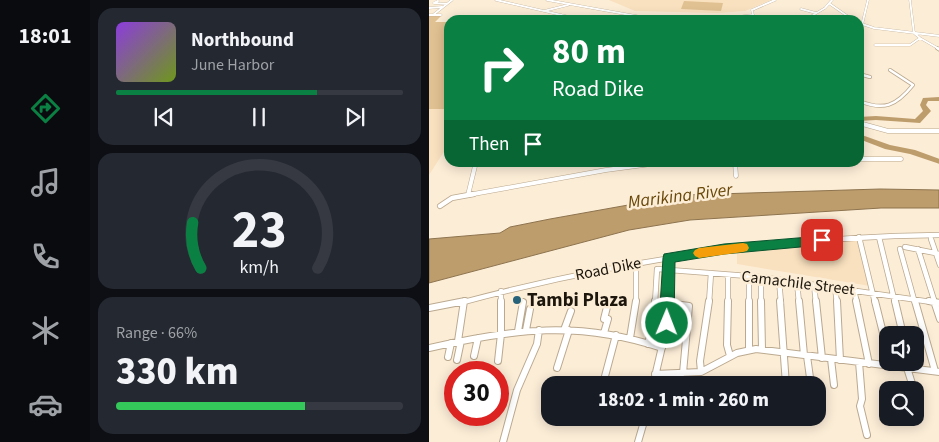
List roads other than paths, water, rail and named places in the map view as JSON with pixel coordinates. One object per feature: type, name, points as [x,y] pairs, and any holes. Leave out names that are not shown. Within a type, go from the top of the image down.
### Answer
[{"type":"street","points":[[438,0],[434,3],[447,4]]},
{"type":"street","points":[[431,15],[452,0]]},
{"type":"street","points":[[496,0],[561,15]]},
{"type":"street","points":[[547,0],[627,15]]},
{"type":"street","points":[[753,15],[752,10],[756,7],[775,0]]},
{"type":"street","points":[[812,15],[825,8],[832,0]]},
{"type":"street","points":[[864,15],[868,0]]},
{"type":"street","points":[[910,0],[914,33],[939,50]]},
{"type":"street","points":[[543,11],[572,4]]},
{"type":"street","points":[[830,4],[846,15]]},
{"type":"street","points":[[429,8],[442,7]]},
{"type":"street","points":[[825,8],[837,9]]},
{"type":"street","points":[[801,9],[816,13]]},
{"type":"street","points":[[431,15],[441,15]]},
{"type":"street","points":[[864,25],[939,36]]},
{"type":"street","points":[[875,45],[910,45],[924,34]]},
{"type":"street","points":[[864,103],[885,107],[893,100],[904,96],[912,84],[891,70]]},
{"type":"street","points":[[864,76],[870,78]]},
{"type":"street","points":[[864,126],[882,130],[939,131]]},
{"type":"street","points":[[864,159],[901,159]]},
{"type":"street","points":[[468,194],[475,167]]},
{"type":"street","points":[[440,206],[452,198],[468,194],[628,167]]},
{"type":"street","points":[[735,167],[736,176]]},
{"type":"street","name":"Road Dike","points":[[429,308],[636,263],[724,249],[859,237],[931,237],[939,235]]},
{"type":"street","points":[[859,237],[881,326]]},
{"type":"street","points":[[879,237],[901,326]]},
{"type":"street","points":[[931,237],[939,241]]},
{"type":"street","points":[[931,237],[939,265]]},
{"type":"street","points":[[937,253],[903,248],[913,298],[938,372]]},
{"type":"street","points":[[918,249],[936,302],[939,319]]},
{"type":"street","points":[[669,258],[667,323],[655,374],[701,372],[731,356],[749,350],[762,349],[879,364]]},
{"type":"street","points":[[630,338],[637,301],[636,263]]},
{"type":"street","name":"Camachile Street","points":[[648,344],[654,318],[657,270],[761,277],[936,302]]},
{"type":"street","points":[[701,372],[700,362],[707,321],[711,273]]},
{"type":"street","points":[[728,275],[727,345],[731,356]]},
{"type":"street","points":[[749,276],[749,350]]},
{"type":"street","points":[[761,277],[762,349]]},
{"type":"street","points":[[779,280],[785,376]]},
{"type":"street","points":[[797,282],[809,376]]},
{"type":"street","points":[[814,285],[822,358]]},
{"type":"street","points":[[835,288],[839,314],[837,334],[840,360]]},
{"type":"street","points":[[854,290],[869,364]]},
{"type":"street","points":[[498,361],[501,334],[501,291]]},
{"type":"street","points":[[457,360],[464,301]]},
{"type":"street","points":[[517,330],[523,302]]},
{"type":"street","points":[[604,332],[608,320],[604,319],[608,303]]},
{"type":"street","points":[[667,303],[689,306],[683,373]]},
{"type":"street","points":[[527,330],[530,309]]},
{"type":"street","points":[[557,368],[571,311]]},
{"type":"street","points":[[429,348],[517,330],[567,330],[604,332],[662,348]]},
{"type":"street","points":[[503,442],[517,390],[537,344],[539,330]]},
{"type":"street","points":[[605,376],[617,335]]},
{"type":"street","points":[[474,356],[478,338]]},
{"type":"street","points":[[448,357],[451,343]]},
{"type":"street","points":[[831,359],[834,385]]},
{"type":"street","points":[[859,362],[862,399],[860,406],[867,436]]},
{"type":"street","points":[[924,369],[938,372]]},
{"type":"street","points":[[638,442],[643,426]]},
{"type":"water","name":"Marikina River","points":[[880,189],[939,190],[939,208],[881,208],[690,220],[629,230],[429,283],[429,239],[500,233],[510,227],[684,195]]},
{"type":"waterway","points":[[864,119],[917,121],[927,111],[923,105],[925,99],[940,99]]},
{"type":"waterway","points":[[864,138],[940,162]]},
{"type":"place","name":"Tambi Plaza","points":[[517,300]]}]
